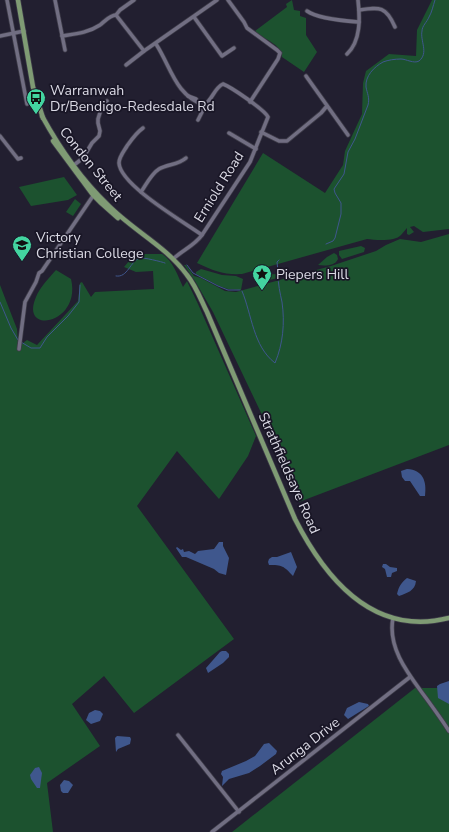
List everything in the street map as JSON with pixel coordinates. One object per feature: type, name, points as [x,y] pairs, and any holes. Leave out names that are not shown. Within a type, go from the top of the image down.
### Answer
[{"type":"main road","name":"Condon Street","points":[[18,0],[33,87],[48,134],[94,194],[173,259]]},
{"type":"main road","name":"Condon Street","points":[[42,116],[53,136],[94,194]]},
{"type":"main road","name":"Strathfieldsaye Road","points":[[173,259],[187,275],[201,299],[292,512],[306,540],[323,564],[348,593],[366,607],[393,618],[420,622],[449,618]]},
{"type":"street","points":[[7,0],[28,104]]},
{"type":"street","points":[[56,0],[64,50]]},
{"type":"street","points":[[62,36],[87,32],[112,16],[116,16],[120,10],[134,0]]},
{"type":"street","points":[[125,66],[217,0]]},
{"type":"street","points":[[197,121],[204,105],[208,103],[223,84],[250,102],[280,56],[277,50],[247,28],[228,0]]},
{"type":"street","points":[[347,54],[355,43],[359,22],[358,0]]},
{"type":"street","points":[[359,10],[377,7],[385,10],[391,17],[395,27]]},
{"type":"street","points":[[307,11],[336,20],[359,22]]},
{"type":"street","points":[[116,16],[144,51]]},
{"type":"street","points":[[194,17],[222,56],[234,48]]},
{"type":"street","points":[[0,36],[24,31]]},
{"type":"street","points":[[156,44],[179,87],[188,96],[196,99],[204,105]]},
{"type":"street","points":[[306,76],[348,135]]},
{"type":"street","points":[[74,165],[83,158],[92,143],[99,136],[100,131],[98,120],[102,106],[107,101]]},
{"type":"street","name":"Erniold Road","points":[[173,259],[185,249],[197,242],[248,165],[256,149],[268,116],[250,102]]},
{"type":"street","points":[[261,132],[279,142],[287,141],[321,113],[327,106]]},
{"type":"street","points":[[321,113],[326,114],[331,112]]},
{"type":"street","points":[[143,128],[134,135],[120,157],[119,162],[121,168],[135,188],[202,234]]},
{"type":"street","points":[[229,133],[256,149]]},
{"type":"street","points":[[0,136],[19,158],[13,161]]},
{"type":"street","points":[[141,192],[153,174],[158,170],[180,163],[186,158]]},
{"type":"street","points":[[19,349],[23,311],[26,299],[36,282],[39,273],[42,271],[94,194]]},
{"type":"street","points":[[393,618],[393,636],[396,649],[403,665],[449,731]]},
{"type":"street","name":"Arunga Drive","points":[[212,832],[410,677]]},
{"type":"street","points":[[178,735],[239,812]]},
{"type":"green space","points":[[292,0],[294,10],[300,11],[300,16],[306,18],[306,35],[317,52],[304,72],[282,57],[276,46],[255,31],[287,7],[286,4]]},
{"type":"green space","points":[[432,0],[449,0],[449,229],[423,232],[414,226],[410,227],[414,232],[409,235],[407,234],[407,228],[401,235],[394,239],[367,239],[242,274],[219,272],[197,263],[263,153],[325,193],[343,165],[345,151],[362,114],[363,83],[366,71],[389,54],[416,56],[417,30]]},
{"type":"green space","points":[[64,177],[77,195],[68,200],[31,206],[19,187]]},
{"type":"green space","points":[[75,199],[81,204],[73,216],[66,212]]},
{"type":"green space","points":[[449,234],[449,445],[299,502],[282,454],[213,312],[184,265],[186,265],[194,276],[201,278],[225,291],[236,292],[331,266],[376,251],[400,239],[421,242]]},
{"type":"green space","points":[[361,246],[365,248],[364,252],[342,259],[339,255],[339,251]]},
{"type":"green space","points":[[334,253],[337,255],[338,259],[335,263],[318,265],[327,257]]},
{"type":"green space","points":[[135,254],[162,254],[172,265],[183,287],[187,281],[256,436],[248,456],[219,499],[177,451],[137,506],[234,639],[134,713],[104,676],[72,704],[100,746],[47,783],[53,832],[0,832],[0,285],[17,329],[19,346],[27,340],[37,345],[78,301],[80,283],[82,282],[91,297],[95,292],[154,289],[153,271],[136,272],[124,267]]},
{"type":"green space","points":[[201,269],[222,275],[236,276],[243,279],[241,290],[228,289],[219,286],[196,274],[196,272]]},
{"type":"green space","points":[[56,270],[71,279],[72,294],[68,306],[60,315],[51,320],[43,320],[36,317],[33,309],[36,297],[42,286]]},
{"type":"green space","points":[[277,274],[278,278],[256,283],[254,277],[260,275]]},
{"type":"green space","points":[[415,688],[449,688],[449,832],[232,832]]},
{"type":"water","points":[[407,469],[417,472],[423,477],[425,496],[420,496],[410,481],[405,481],[402,477],[401,471]]},
{"type":"water","points":[[219,542],[223,542],[223,546],[229,558],[226,575],[186,557],[182,557],[176,548],[177,547],[181,550],[183,549],[184,552],[189,551],[195,554],[198,551],[214,549]]},
{"type":"water","points":[[291,552],[297,567],[293,576],[282,567],[277,565],[269,565],[269,559],[272,557],[277,557]]},
{"type":"water","points":[[383,564],[397,568],[397,571],[392,573],[391,577],[387,577],[385,569],[382,567]]},
{"type":"water","points":[[407,578],[416,581],[414,587],[405,594],[399,596],[397,594],[399,587]]},
{"type":"water","points":[[222,651],[226,651],[229,654],[229,657],[208,673],[206,668]]},
{"type":"water","points":[[449,681],[449,704],[438,698],[437,686]]},
{"type":"water","points":[[359,702],[368,704],[369,706],[348,719],[344,715],[347,708]]},
{"type":"water","points":[[95,710],[100,711],[103,714],[100,721],[91,724],[86,720],[89,713]]},
{"type":"water","points":[[117,736],[130,737],[131,739],[130,744],[118,749],[116,752],[115,738]]},
{"type":"water","points":[[269,743],[277,751],[276,754],[249,773],[229,779],[222,786],[222,771],[255,756],[264,744]]},
{"type":"water","points":[[39,767],[42,773],[40,788],[37,788],[30,775],[35,768]]},
{"type":"water","points":[[64,780],[69,781],[73,785],[68,793],[63,793],[61,791],[60,785]]},
{"type":"waterway","points":[[326,244],[333,241],[335,238],[341,214],[341,203],[334,189],[344,174],[348,152],[355,139],[369,102],[366,87],[367,79],[376,66],[385,61],[401,59],[417,62],[422,58],[424,51],[422,29],[431,13],[435,0]]},
{"type":"waterway","points":[[116,276],[120,276],[126,272],[134,262],[140,258],[165,263]]},
{"type":"waterway","points":[[278,271],[277,262],[279,260]]},
{"type":"waterway","points":[[187,265],[193,273],[218,286],[228,290],[240,290]]},
{"type":"waterway","points":[[242,291],[254,330],[262,348],[275,363],[282,341],[283,326],[283,310],[278,275]]},
{"type":"waterway","points":[[21,342],[31,348],[40,348],[47,337],[68,316],[79,302],[80,285]]},
{"type":"waterway","points":[[0,302],[18,340]]},
{"type":"place","name":"Warranwah Dr/Bendigo-Redesdale Rd","points":[[36,115]]},
{"type":"place","name":"Victory Christian College","points":[[22,262]]},
{"type":"place","name":"Piepers Hill","points":[[262,291]]}]
